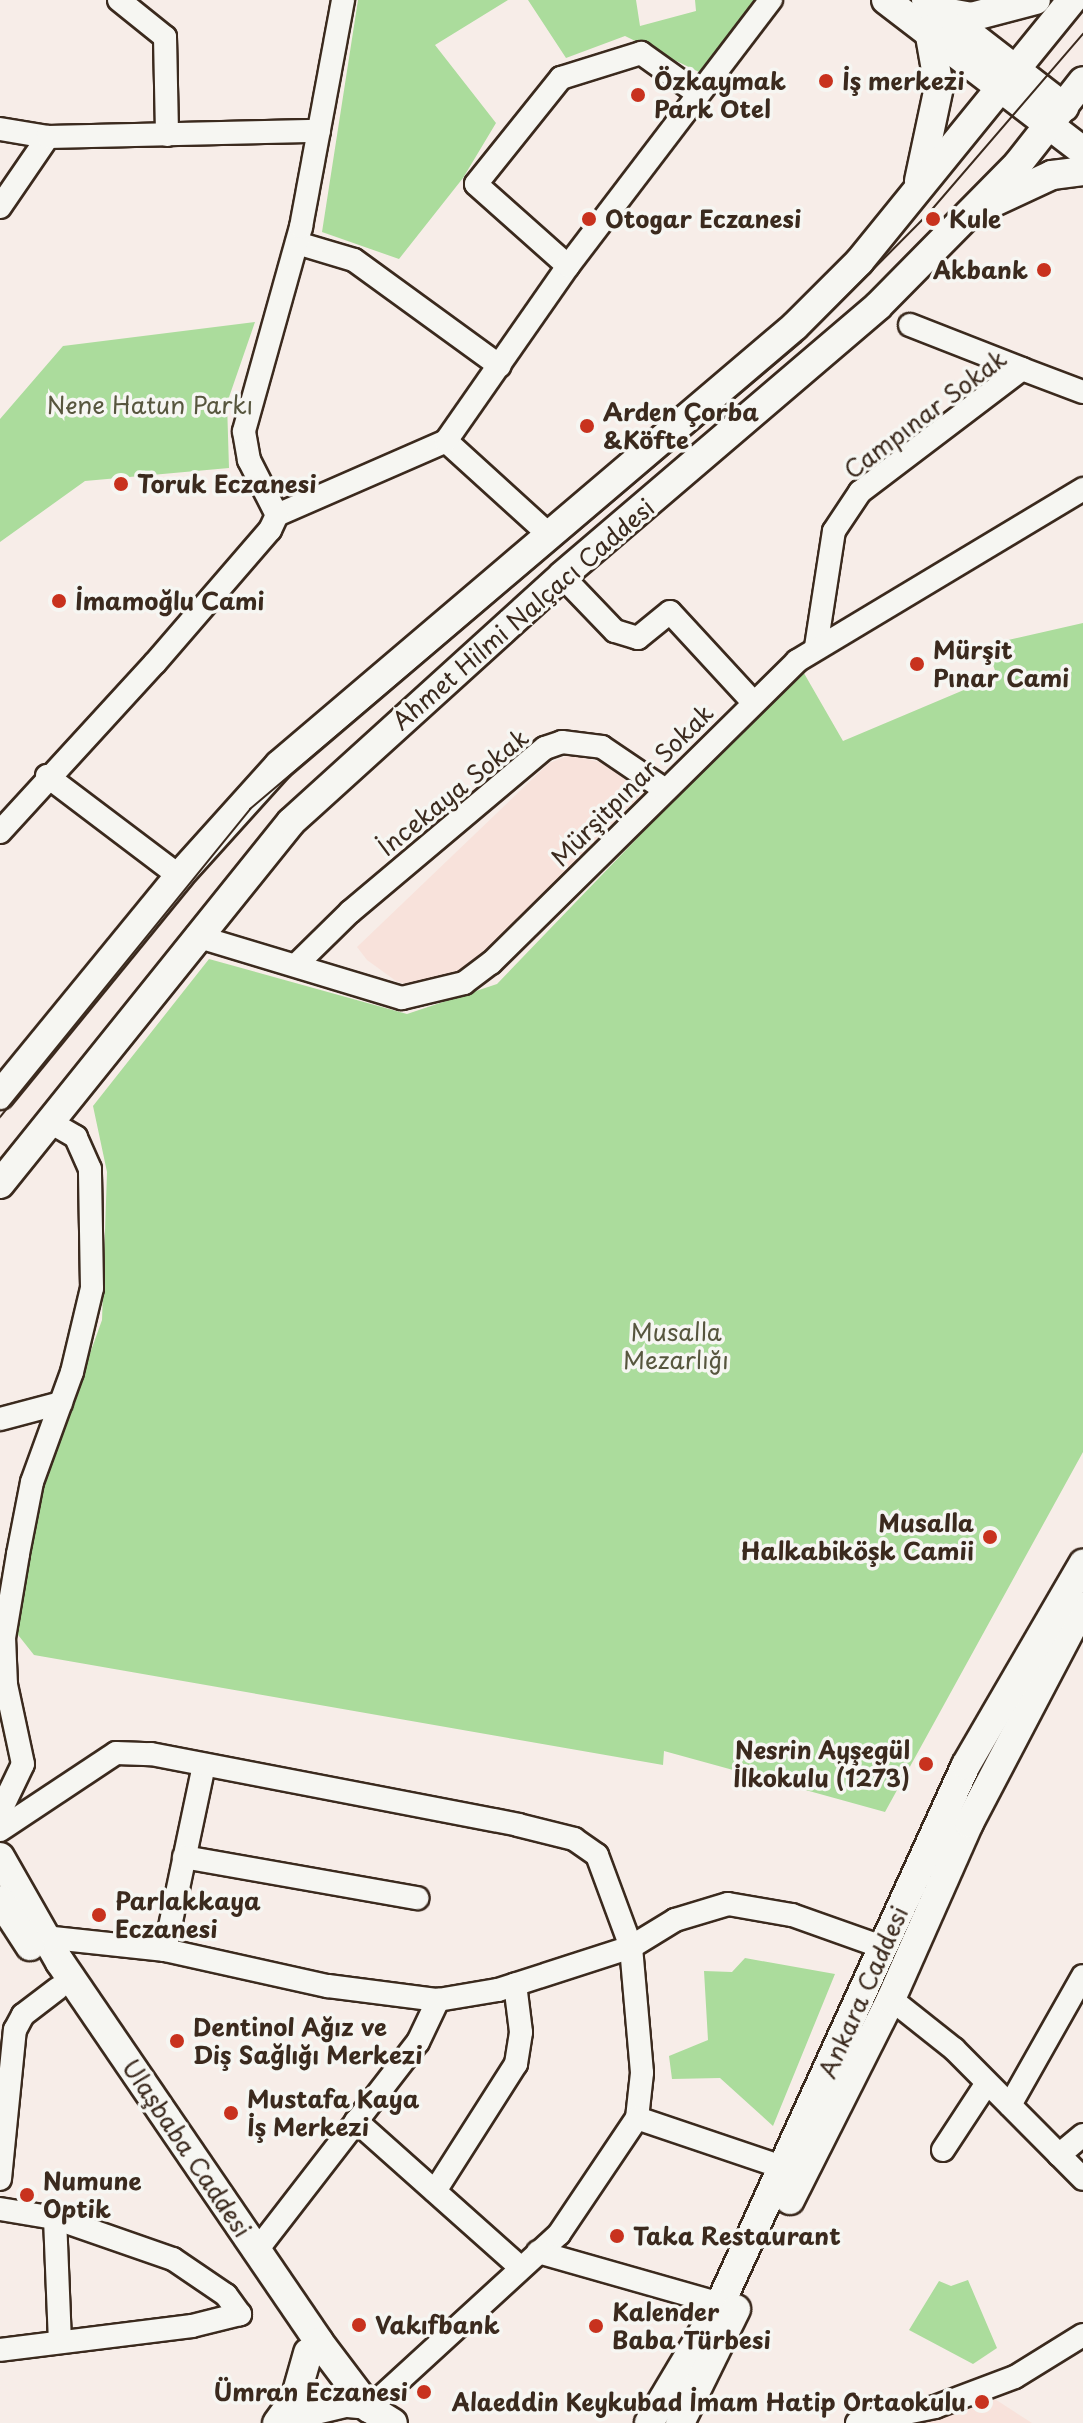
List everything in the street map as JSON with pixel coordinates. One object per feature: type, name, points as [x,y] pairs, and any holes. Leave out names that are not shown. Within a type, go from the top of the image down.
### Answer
[{"type":"main road","points":[[886,0],[932,14],[971,17],[1036,0]]},
{"type":"main road","name":"Ahmet Hilmi Nalçacı Caddesi","points":[[0,1095],[179,876],[279,765],[547,533],[795,326],[859,262],[1072,0]]},
{"type":"main road","points":[[932,14],[1056,116],[1083,151]]},
{"type":"main road","points":[[915,195],[938,108],[932,14]]},
{"type":"main road","name":"Ahmet Hilmi Nalçacı Caddesi","points":[[0,1184],[196,936],[291,822],[562,576],[878,306],[963,221],[1083,81]]},
{"type":"main road","points":[[963,221],[1028,183],[1083,171]]},
{"type":"main road","name":"Ankara Caddesi","points":[[649,2423],[720,2304],[785,2168],[966,1765],[1083,1564]]},
{"type":"main road","name":"Ankara Caddesi","points":[[680,2423],[891,1999],[969,1823],[1083,1606]]},
{"type":"main road","name":"Ulaşbaba Caddesi","points":[[0,1857],[44,1937],[367,2415]]},
{"type":"main road","name":"Ulaşbaba Caddesi","points":[[0,1900],[57,1989],[308,2353],[367,2415]]},
{"type":"main road","points":[[276,2423],[295,2399],[308,2353]]},
{"type":"street","points":[[119,0],[165,37],[167,135]]},
{"type":"street","points":[[274,522],[249,460],[244,431],[297,243],[343,0]]},
{"type":"street","points":[[0,832],[47,776],[155,663],[274,522],[446,441],[568,266],[697,93],[771,0]]},
{"type":"street","points":[[568,266],[476,184],[561,78],[641,53],[697,93]]},
{"type":"street","points":[[0,129],[48,137],[319,131]]},
{"type":"street","points":[[0,207],[48,137]]},
{"type":"street","points":[[297,243],[354,260],[500,366]]},
{"type":"street","points":[[910,325],[1022,369]]},
{"type":"street","name":"Campınar Sokak","points":[[816,647],[829,553],[844,511],[860,492],[1022,369],[1083,392]]},
{"type":"street","points":[[446,441],[547,533]]},
{"type":"street","name":"Mürşitpınar Sokak","points":[[196,936],[402,998],[464,983],[491,963],[752,701],[816,647],[1083,489]]},
{"type":"street","points":[[562,576],[615,631],[638,638],[670,612],[752,701]]},
{"type":"street","name":"İncekaya Sokak","points":[[296,965],[350,912],[545,748],[562,742],[602,747],[664,789]]},
{"type":"street","points":[[47,776],[179,876]]},
{"type":"street","points":[[0,1812],[23,1764],[3,1681],[4,1638],[32,1482],[61,1403],[92,1288],[94,1203],[85,1158],[76,1137],[55,1125],[56,1115]]},
{"type":"street","points":[[0,1419],[61,1403]]},
{"type":"street","points":[[0,1830],[116,1753],[204,1765],[574,1839],[597,1855],[631,1947],[642,2073],[637,2118],[559,2234],[520,2267],[367,2415],[276,2423]]},
{"type":"street","points":[[165,1950],[204,1765]]},
{"type":"street","points":[[184,1857],[417,1898]]},
{"type":"street","points":[[44,1937],[165,1950],[328,1986],[438,2000],[515,1984],[631,1947],[675,1920],[728,1904],[792,1915],[882,1947]]},
{"type":"street","points":[[435,2191],[516,2064],[521,2032],[515,1984]]},
{"type":"street","points":[[0,2179],[15,2030],[23,2015],[57,1989]]},
{"type":"street","points":[[1010,2105],[1080,1991]]},
{"type":"street","points":[[891,1999],[987,2083],[1083,2179]]},
{"type":"street","points":[[257,2250],[418,2042],[438,2000]]},
{"type":"street","points":[[943,2150],[987,2083]]},
{"type":"street","points":[[637,2118],[785,2168]]},
{"type":"street","points":[[356,2121],[520,2267]]},
{"type":"street","points":[[1059,2155],[1083,2135]]},
{"type":"street","points":[[0,2209],[55,2218],[173,2259],[226,2295],[240,2314],[192,2326],[0,2350]]},
{"type":"street","points":[[55,2218],[60,2342]]},
{"type":"street","points":[[538,2252],[720,2304]]},
{"type":"street","points":[[857,2423],[935,2407],[1015,2377],[1083,2335]]},
{"type":"shaded area","points":[[570,755],[600,762],[649,796],[454,982],[423,990],[396,981],[367,960],[357,947],[549,763]]},
{"type":"shaded area","name":"Alaeddin Keykubad İmam Hatip Ortaokulu","points":[[984,2392],[1032,2423],[883,2423]]},
{"type":"green space","points":[[358,0],[508,0],[435,45],[496,123],[463,178],[399,259],[322,232]]},
{"type":"green space","points":[[528,0],[636,0],[640,26],[696,11],[695,0],[758,0],[699,72],[625,36],[566,58]]},
{"type":"green space","name":"Nene Hatun Parkı","points":[[255,322],[227,403],[229,468],[85,481],[0,542],[0,419],[63,346]]},
{"type":"green space","name":"Musalla Mezarlığı","points":[[1083,623],[1083,1452],[885,1812],[664,1751],[663,1765],[34,1655],[11,1626],[46,1476],[102,1320],[107,1172],[93,1106],[209,959],[407,1014],[497,984],[801,668],[843,741],[997,676],[986,645]]},
{"type":"green space","points":[[745,1958],[835,1974],[773,2126],[720,2078],[672,2079],[669,2056],[708,2040],[704,1971],[732,1972]]},
{"type":"green space","points":[[968,2280],[997,2348],[973,2364],[909,2330],[939,2281],[951,2286]]},
{"type":"tram line","points":[[0,1117],[250,809],[801,342],[928,214],[1083,34]]},
{"type":"place","name":"İş merkezi","points":[[826,81]]},
{"type":"place","name":"Özkaymak Park Otel","points":[[638,95]]},
{"type":"place","name":"Otogar Eczanesi","points":[[589,219]]},
{"type":"place","name":"Kule","points":[[933,219]]},
{"type":"place","name":"Akbank","points":[[1044,270]]},
{"type":"place","name":"Arden Çorba &Köfte","points":[[587,426]]},
{"type":"place","name":"Toruk Eczanesi","points":[[121,484]]},
{"type":"place","name":"İmamoğlu Cami","points":[[59,601]]},
{"type":"place","name":"Mürşit Pınar Cami","points":[[917,664]]},
{"type":"place","name":"Musalla Halkabiköşk Camii","points":[[990,1537]]},
{"type":"place","name":"Nesrin Ayşegül İlkokulu (1273)","points":[[926,1764]]},
{"type":"place","name":"Parlakkaya Eczanesi","points":[[99,1915]]},
{"type":"place","name":"Dentinol Ağız ve Diş Sağlığı Merkezi","points":[[177,2041]]},
{"type":"place","name":"Mustafa Kaya İş Merkezi","points":[[231,2113]]},
{"type":"place","name":"Numune Optik","points":[[27,2195]]},
{"type":"place","name":"Taka Restaurant","points":[[617,2236]]},
{"type":"place","name":"Vakıfbank","points":[[359,2325]]},
{"type":"place","name":"Kalender Baba Türbesi","points":[[596,2326]]},
{"type":"place","name":"Ümran Eczanesi","points":[[424,2392]]},
{"type":"place","name":"Alaeddin Keykubad İmam Hatip Ortaokulu","points":[[982,2402]]}]
